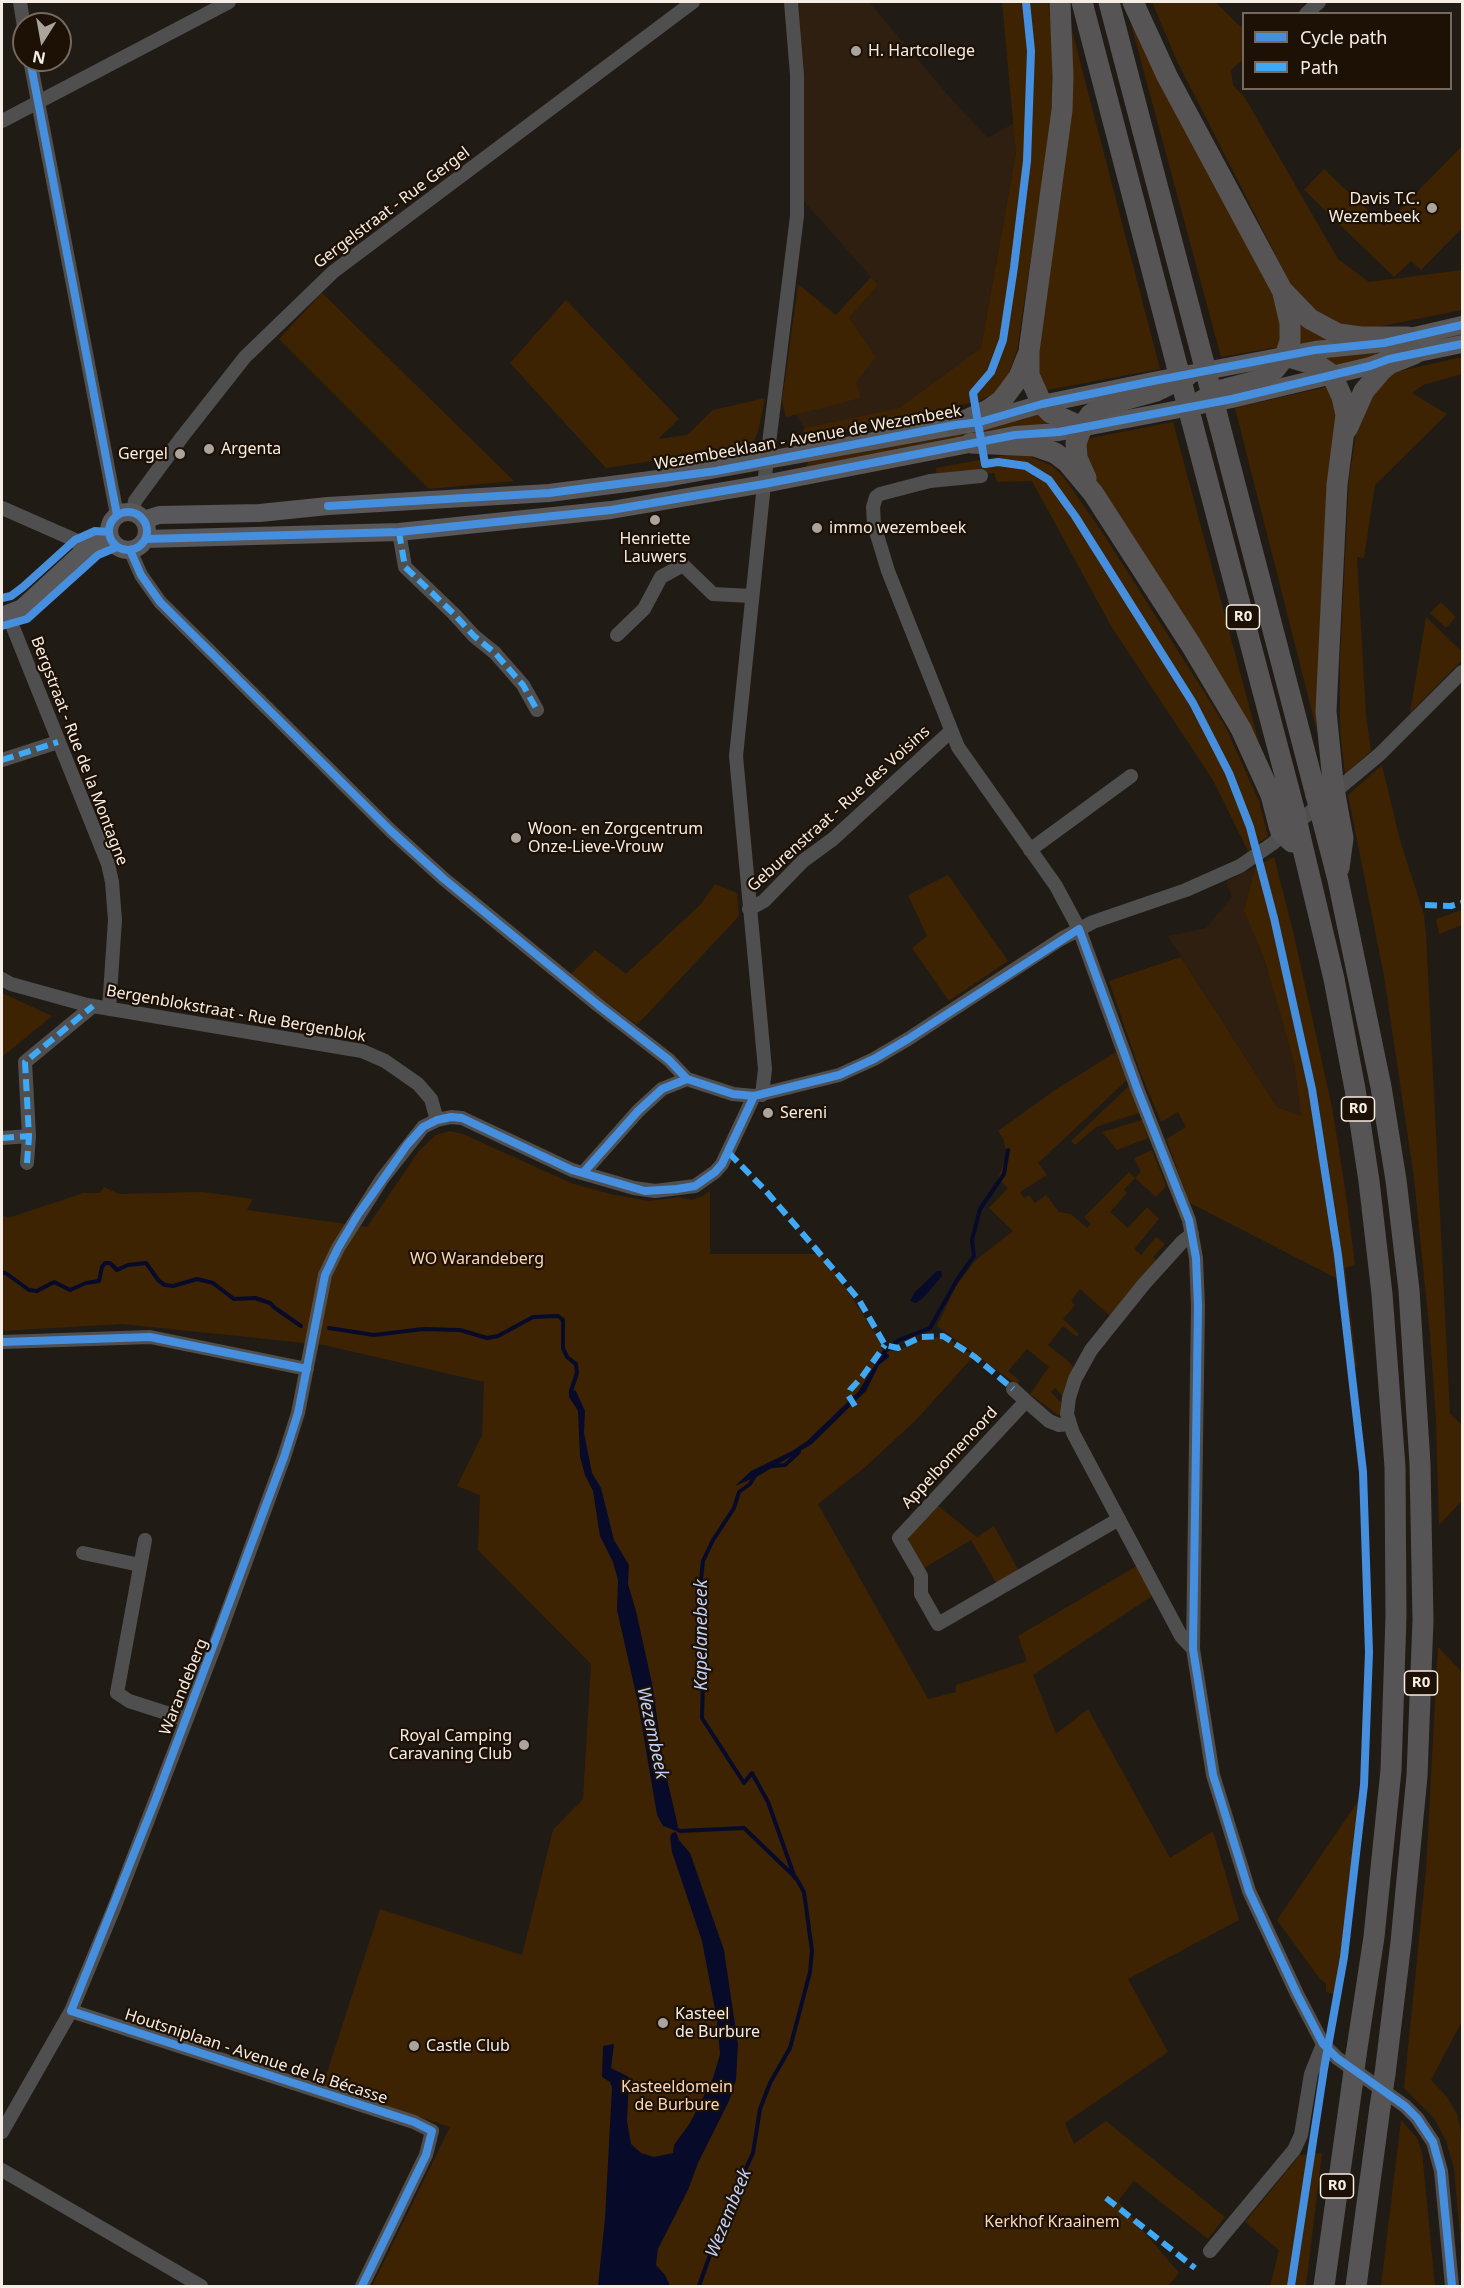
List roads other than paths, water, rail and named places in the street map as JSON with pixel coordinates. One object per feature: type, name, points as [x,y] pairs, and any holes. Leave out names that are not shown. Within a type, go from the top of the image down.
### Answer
[{"type":"highway","points":[[1060,2],[1063,77],[1059,141],[1029,351],[1029,375],[1042,404],[1051,413],[1082,427]]},
{"type":"highway","name":"R0","points":[[1082,2],[1182,371],[1294,835],[1334,978],[1369,1181],[1382,1294],[1395,1467],[1396,1616],[1390,1770],[1374,1936],[1324,2286]]},
{"type":"highway","name":"R0","points":[[1109,2],[1316,795],[1330,812],[1338,880],[1381,1087],[1396,1180],[1409,1290],[1420,1464],[1423,1620],[1417,1776],[1401,1942],[1356,2286]]},
{"type":"highway","points":[[1134,2],[1167,76],[1282,290],[1290,323],[1290,341],[1275,369],[1260,380],[1218,391],[1193,414]]},
{"type":"highway","points":[[1282,290],[1310,319],[1338,334],[1411,346]]},
{"type":"highway","points":[[1344,435],[1364,391],[1382,370],[1411,346]]},
{"type":"highway","points":[[955,425],[988,410],[1002,400],[1019,377],[1029,351]]},
{"type":"highway","points":[[1284,356],[1319,366],[1332,375],[1342,397],[1346,415],[1337,485],[1326,711],[1333,782],[1330,812]]},
{"type":"highway","points":[[1093,494],[1077,458],[1076,443],[1082,427],[1090,416],[1105,405],[1145,395],[1182,371]]},
{"type":"highway","points":[[970,443],[1035,446],[1055,453],[1067,462],[1093,494],[1191,645],[1241,729],[1270,795],[1294,835]]},
{"type":"main road","name":"Wezembeeklaan - Avenue de Wezembeek","points":[[146,539],[399,532],[611,510],[764,484],[970,443],[1193,414],[1389,359],[1411,346],[1462,325]]},
{"type":"main road","name":"Wezembeeklaan - Avenue de Wezembeek","points":[[131,516],[260,513],[328,506],[549,492],[666,478],[980,422],[1042,404],[1182,371],[1315,350],[1384,343],[1411,346],[1462,344]]},
{"type":"main road","points":[[131,516],[147,532],[146,539],[137,549],[117,548],[111,540],[109,525],[131,516]]},
{"type":"main road","points":[[5,615],[22,608],[84,551],[100,542],[111,540]]},
{"type":"street","points":[[2,121],[229,2]]},
{"type":"street","name":"Gergelstraat - Rue Gergel","points":[[131,516],[135,501],[245,357],[333,272],[693,2]]},
{"type":"street","points":[[437,1120],[451,1117],[462,1118],[542,1157],[583,1173],[645,1191],[677,1189],[695,1186],[722,1164],[758,1096],[765,1069],[736,756],[751,596],[797,216],[797,75],[791,2]]},
{"type":"street","points":[[32,72],[131,516]]},
{"type":"street","points":[[981,476],[930,481],[880,494],[876,498],[872,511],[874,525],[888,571],[950,732],[963,756],[1056,886],[1079,929],[1138,1091],[1182,1199],[1192,1234],[1198,1306],[1193,1649],[1213,1775],[1250,1891],[1297,1994],[1323,2044],[1337,2058],[1405,2106],[1417,2118],[1433,2142],[1441,2171],[1452,2286]]},
{"type":"street","points":[[2,508],[75,540],[84,551]]},
{"type":"street","points":[[399,532],[405,567],[474,636],[495,653],[523,685],[537,710]]},
{"type":"street","points":[[130,550],[141,575],[160,602],[391,831],[444,879],[669,1060],[687,1079],[733,1094],[758,1096],[839,1076],[908,1039],[1079,929],[1100,919],[1186,890],[1240,866],[1272,844],[1380,754],[1462,672]]},
{"type":"street","points":[[617,635],[644,609],[661,577],[683,565],[713,594],[751,596]]},
{"type":"street","name":"Bergstraat - Rue de la Montagne","points":[[5,615],[108,864],[115,920],[109,1009]]},
{"type":"street","name":"Geburenstraat - Rue des Voisins","points":[[749,909],[764,901],[803,861],[833,839],[950,732]]},
{"type":"street","points":[[2,760],[58,742]]},
{"type":"street","points":[[1030,849],[1131,776]]},
{"type":"street","name":"Bergenblokstraat - Rue Bergenblok","points":[[2,980],[93,1006],[362,1051],[385,1061],[418,1084],[431,1099],[437,1120]]},
{"type":"street","points":[[27,1163],[29,1136],[25,1062],[93,1006]]},
{"type":"street","points":[[583,1173],[654,1096],[662,1089],[687,1079]]},
{"type":"street","name":"Warandeberg","points":[[3,2127],[71,2011],[216,1643],[298,1413],[325,1275],[338,1248],[382,1179],[423,1127],[437,1120]]},
{"type":"street","points":[[2,1138],[29,1136]]},
{"type":"street","points":[[1192,1234],[1182,1242],[1132,1298],[1082,1364],[1069,1398],[1067,1414],[1070,1424],[1181,1636],[1193,1649]]},
{"type":"street","points":[[2,1342],[150,1337],[307,1369]]},
{"type":"street","points":[[1013,1389],[1049,1421],[1059,1425],[1070,1424]]},
{"type":"street","name":"Appelbomenoord","points":[[1026,1401],[899,1538],[921,1576],[921,1594],[938,1624],[1119,1519]]},
{"type":"street","points":[[145,1540],[117,1693],[129,1701],[185,1719]]},
{"type":"street","points":[[84,1553],[140,1565]]},
{"type":"street","name":"Houtsniplaan - Avenue de la Bécasse","points":[[71,2011],[414,2122],[432,2131],[426,2155],[362,2286]]},
{"type":"street","points":[[1210,2251],[1294,2150],[1300,2135],[1311,2074],[1323,2044]]},
{"type":"street","points":[[2,2170],[201,2286]]},
{"type":"water","points":[[937,1271],[941,1271],[942,1276],[923,1298],[916,1303],[910,1301],[915,1292]]},
{"type":"water","points":[[885,1352],[889,1357],[879,1365],[866,1391],[812,1444],[758,1476],[735,1486],[751,1471],[807,1441],[858,1392]]},
{"type":"water","points":[[569,1389],[576,1391],[585,1411],[584,1433],[592,1473],[601,1488],[614,1540],[629,1565],[628,1584],[653,1688],[663,1762],[678,1826],[674,1830],[663,1826],[657,1815],[638,1703],[617,1610],[618,1580],[613,1562],[600,1536],[593,1491],[580,1457],[578,1411],[569,1397]]},
{"type":"water","points":[[676,1832],[679,1840],[690,1853],[724,1950],[738,2045],[736,2080],[729,2101],[698,2163],[688,2190],[658,2249],[656,2265],[665,2275],[670,2286],[598,2286],[605,2218],[612,2088],[610,2082],[602,2077],[603,2046],[614,2044],[611,2068],[629,2077],[627,2121],[631,2144],[641,2153],[654,2157],[673,2153],[674,2145],[690,2123],[713,2078],[720,2054],[717,2020],[702,1941],[672,1852],[670,1837]]},
{"type":"waterway","name":"Kapelanebeek","points":[[883,1353],[899,1340],[930,1328],[957,1280],[974,1256],[972,1240],[980,1209],[1004,1174],[1008,1150]]},
{"type":"waterway","name":"Wezembeek","points":[[2,1272],[29,1290],[37,1291],[54,1282],[70,1290],[86,1283],[99,1281],[105,1263],[110,1263],[117,1270],[128,1265],[146,1263],[159,1281],[165,1285],[173,1286],[197,1279],[213,1283],[234,1299],[255,1298],[270,1303],[301,1326]]},
{"type":"waterway","name":"Wezembeek","points":[[329,1328],[374,1335],[423,1329],[460,1330],[487,1338],[498,1336],[533,1317],[558,1316],[563,1320],[563,1348],[567,1357],[576,1364],[577,1373],[571,1391]]},
{"type":"waterway","name":"Kapelanebeek","points":[[773,1466],[785,1465],[799,1452]]},
{"type":"waterway","name":"Kapelanebeek","points":[[756,1474],[750,1484],[739,1492],[734,1508],[713,1540],[703,1561],[699,1598],[703,1684],[702,1718],[744,1783],[752,1773],[768,1802],[795,1878]]},
{"type":"waterway","name":"Wezembeek","points":[[674,1828],[680,1831],[744,1828],[796,1878],[804,1892],[812,1951],[810,1972],[790,2048],[770,2083],[760,2109],[753,2153],[722,2221],[699,2286]]},
{"type":"place","name":"H. Hartcollege","points":[[856,51]]},
{"type":"place","name":"Davis T.C. Wezembeek","points":[[1432,208]]},
{"type":"place","name":"Argenta","points":[[209,449]]},
{"type":"place","name":"Gergel","points":[[180,454]]},
{"type":"place","name":"Henriette Lauwers","points":[[655,520]]},
{"type":"place","name":"immo wezembeek","points":[[817,528]]},
{"type":"place","name":"Woon- en Zorgcentrum Onze-Lieve-Vrouw","points":[[516,838]]},
{"type":"place","name":"Sereni","points":[[768,1113]]},
{"type":"place","name":"Royal Camping Caravaning Club","points":[[524,1745]]},
{"type":"place","name":"Kasteel de Burbure","points":[[663,2023]]},
{"type":"place","name":"Castle Club","points":[[414,2046]]},
{"type":"park label","name":"WO Warandeberg","points":[[477,1259]]},
{"type":"park label","name":"Kasteeldomein de Burbure","points":[[677,2096]]},
{"type":"park label","name":"Kerkhof Kraainem","points":[[1052,2222]]}]
